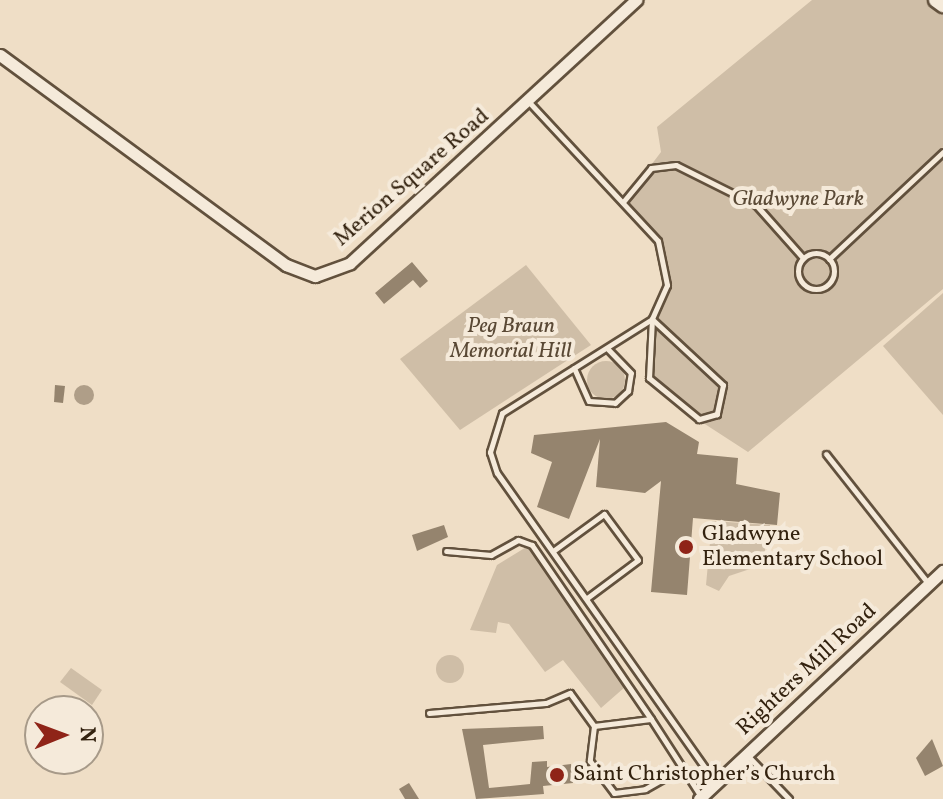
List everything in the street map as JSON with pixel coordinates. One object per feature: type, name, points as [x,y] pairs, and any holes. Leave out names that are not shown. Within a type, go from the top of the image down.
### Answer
[{"type":"street","name":"Merion Square Road","points":[[0,55],[286,265],[315,276],[350,263],[636,0]]},
{"type":"street","points":[[936,0],[943,5]]},
{"type":"street","name":"Righters Mill Road","points":[[700,798],[943,571]]},
{"type":"lane","points":[[527,100],[623,202],[665,258],[667,285],[652,319],[649,378],[699,419],[717,414],[723,385],[652,319]]},
{"type":"lane","points":[[623,202],[651,168],[676,165],[756,205],[803,258],[829,259],[943,152]]},
{"type":"lane","points":[[803,258],[799,277],[814,289],[833,277],[829,259]]},
{"type":"lane","points":[[652,319],[502,413],[492,428],[497,473],[716,783]]},
{"type":"lane","points":[[574,368],[589,401],[615,403],[628,391],[631,373],[608,349]]},
{"type":"lane","points":[[826,454],[929,584]]},
{"type":"lane","points":[[553,551],[604,514],[638,560],[587,598]]},
{"type":"lane","points":[[446,551],[491,555],[518,540],[532,545],[651,719],[700,798]]},
{"type":"lane","points":[[429,713],[546,703],[570,693],[594,726],[592,766],[614,793],[645,789],[682,768]]},
{"type":"lane","points":[[594,726],[651,719]]},
{"type":"lane","points":[[747,754],[789,799]]},
{"type":"green space","name":"Gladwyne Park","points":[[812,0],[927,0],[943,13],[943,289],[748,452],[674,404],[649,378],[646,349],[667,272],[658,241],[623,202],[661,152],[657,127]]},
{"type":"green space","name":"Peg Braun Memorial Hill","points":[[526,265],[591,345],[460,430],[400,359]]},
{"type":"green space","points":[[943,293],[943,415],[883,346]]},
{"type":"green space","points":[[606,361],[619,367],[625,380],[619,393],[606,399],[593,393],[587,380],[593,367]]},
{"type":"green space","points":[[712,521],[770,525],[762,565],[729,576],[719,591],[706,585]]},
{"type":"green space","points":[[528,546],[625,687],[601,708],[563,660],[545,672],[509,624],[498,622],[496,633],[470,630],[497,565]]},
{"type":"green space","points":[[450,655],[460,659],[464,669],[460,679],[450,683],[440,679],[436,669],[440,659]]},
{"type":"green space","points":[[71,668],[102,690],[99,695],[78,695],[60,682]]},
{"type":"shaded area","points":[[84,385],[91,388],[94,395],[91,402],[84,405],[77,402],[74,395],[77,388]]},
{"type":"building","points":[[412,262],[428,281],[420,288],[413,280],[384,304],[375,293]]},
{"type":"building","points":[[55,385],[65,386],[63,403],[54,402]]},
{"type":"building","points":[[666,422],[699,442],[697,454],[738,458],[736,484],[780,493],[777,525],[693,518],[687,595],[651,592],[661,481],[645,493],[596,487],[600,439],[569,519],[537,507],[552,462],[531,453],[534,435]]},
{"type":"building","points":[[444,525],[448,537],[417,551],[412,535]]},
{"type":"building","points":[[543,726],[544,739],[483,745],[489,788],[530,784],[532,762],[547,761],[547,767],[571,764],[573,783],[543,786],[544,794],[476,799],[462,729]]},
{"type":"building","points":[[932,739],[943,766],[925,776],[916,758]]},
{"type":"building","points":[[409,783],[419,799],[405,799],[399,789]]},
{"type":"place","name":"Gladwyne Elementary School","points":[[686,547]]},
{"type":"place","name":"Saint Christopher’s Church","points":[[557,775]]}]
